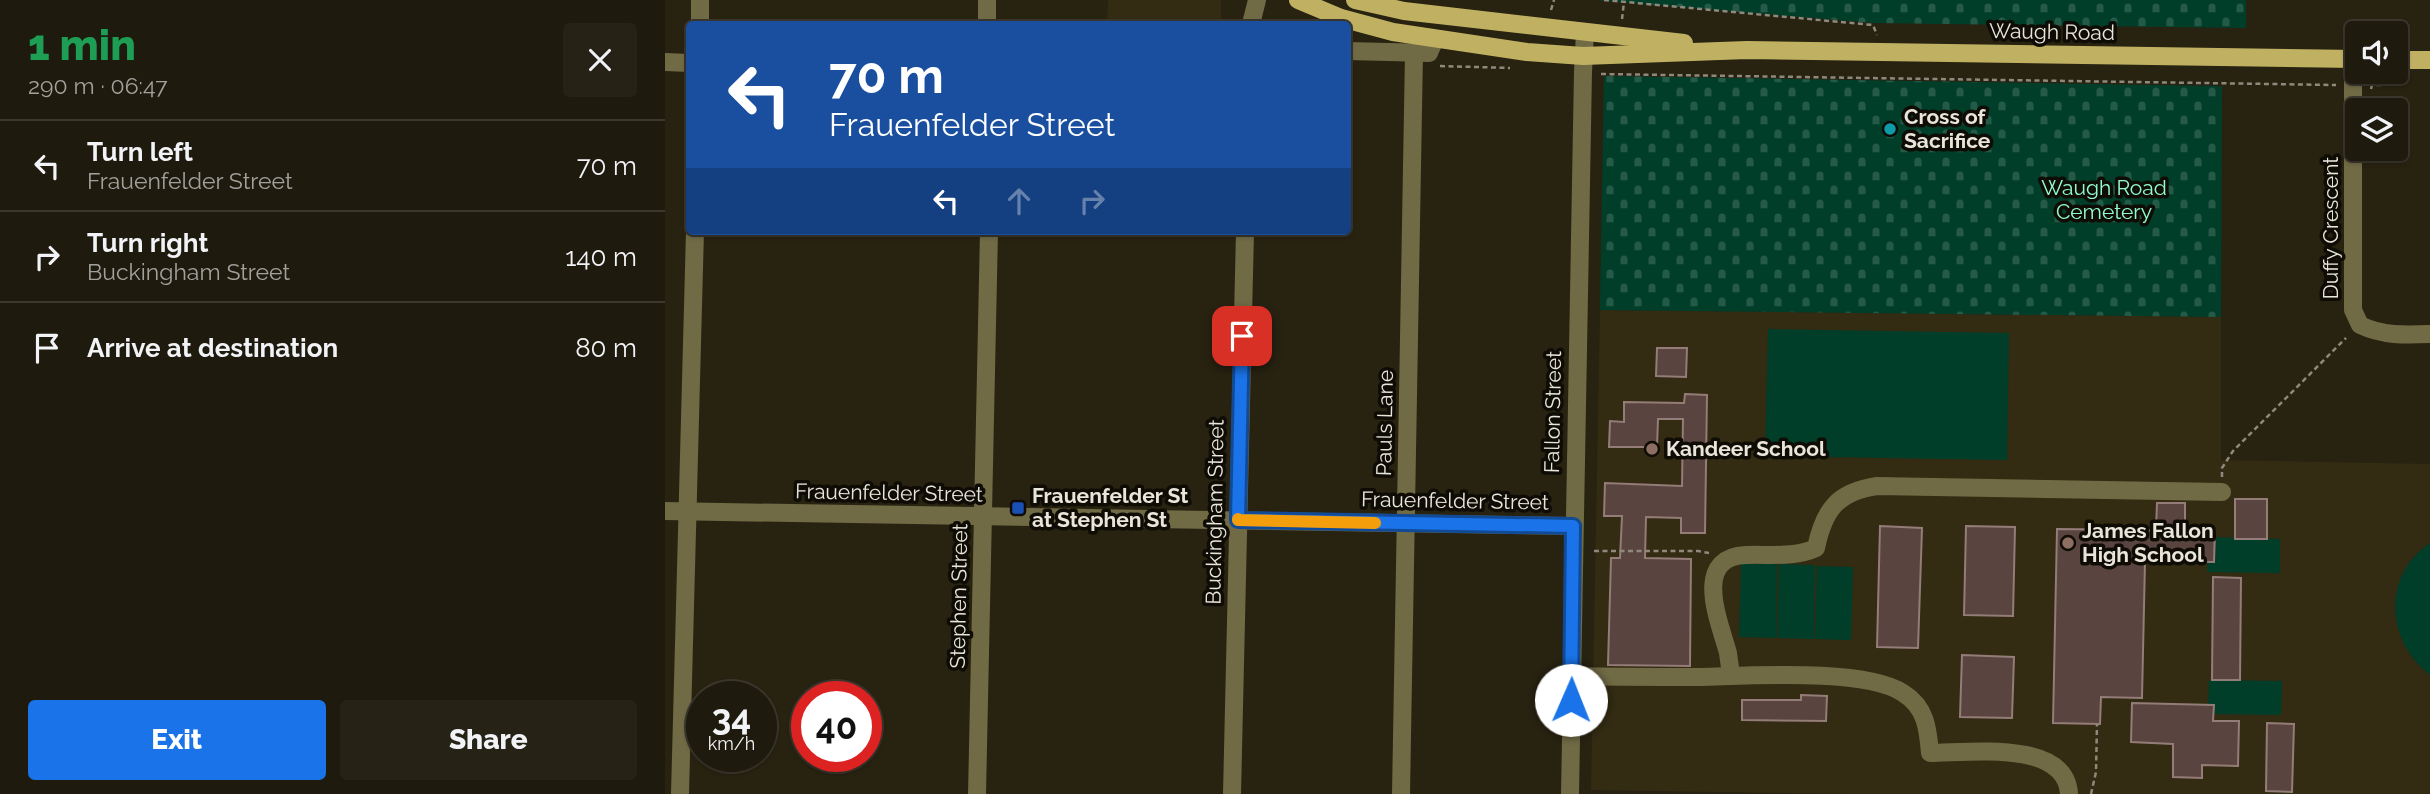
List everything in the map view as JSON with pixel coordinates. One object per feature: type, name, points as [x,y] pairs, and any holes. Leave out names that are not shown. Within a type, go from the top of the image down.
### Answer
[{"type":"main road","name":"Waugh Road","points":[[1298,0],[1341,18],[1393,32],[1527,52],[1583,55],[1747,50],[2345,59]]},
{"type":"main road","name":"Waugh Road","points":[[1355,0],[1404,11],[1747,50]]},
{"type":"main road","points":[[2408,60],[2430,60]]},
{"type":"street","points":[[700,0],[700,21]]},
{"type":"street","points":[[987,21],[988,0]]},
{"type":"street","name":"Fallon Street","points":[[1570,794],[1573,526],[1585,32]]},
{"type":"street","points":[[1351,51],[1429,53],[1435,39]]},
{"type":"street","name":"Pauls Lane","points":[[1401,794],[1414,53]]},
{"type":"street","points":[[665,62],[686,63]]},
{"type":"street","name":"Duffy Crescent","points":[[2355,84],[2353,310],[2360,325],[2371,330],[2390,335],[2430,334]]},
{"type":"street","points":[[680,794],[695,235]]},
{"type":"street","name":"Stephen Street","points":[[977,794],[989,235]]},
{"type":"street","name":"Buckingham Street","points":[[1232,794],[1245,235]]},
{"type":"street","points":[[1731,675],[1712,592],[1720,565],[1731,557],[1802,554],[1816,548],[1819,533],[1829,512],[1840,498],[1856,489],[1877,486],[2222,492]]},
{"type":"street","name":"Frauenfelder Street","points":[[665,511],[1573,526]]},
{"type":"street","points":[[1572,677],[1731,675],[1857,678],[1888,684],[1906,694],[1921,709],[1927,723],[1930,753],[2013,753],[2042,758],[2061,771],[2069,794]]},
{"type":"path","points":[[1604,0],[1873,25]]},
{"type":"path","points":[[1602,74],[2338,85]]},
{"type":"path","points":[[2365,93],[2370,92],[2372,85],[2382,85]]},
{"type":"path","points":[[2222,492],[2222,468],[2233,451],[2346,338]]},
{"type":"path","points":[[1594,551],[1698,551],[1731,557]]},
{"type":"path","points":[[2091,794],[2096,772],[2097,724]]},
{"type":"shaded area","points":[[1108,0],[1221,0],[1221,21],[1107,21]]},
{"type":"shaded area","name":"James Fallon High School","points":[[1600,310],[2221,317],[2221,460],[2430,464],[2430,794],[1848,794],[1591,790]]},
{"type":"green space","points":[[1595,0],[2246,0],[2246,28],[1873,23]]},
{"type":"green space","name":"Waugh Road Cemetery","points":[[1604,76],[2222,86],[2221,317],[1600,310]]},
{"type":"green space","points":[[1768,329],[2009,333],[2007,460],[1765,456]]},
{"type":"green space","points":[[2208,537],[2280,539],[2280,573],[2207,572]]},
{"type":"green space","points":[[2430,543],[2430,675],[2415,661],[2405,645],[2395,609],[2397,590],[2403,573],[2414,557]]},
{"type":"green space","points":[[1741,564],[1777,564],[1776,638],[1739,637]]},
{"type":"green space","points":[[1779,564],[1815,565],[1814,639],[1777,638]]},
{"type":"green space","points":[[1817,566],[1853,567],[1851,640],[1815,639]]},
{"type":"green space","points":[[2209,680],[2282,681],[2281,715],[2208,714]]},
{"type":"building","points":[[1657,348],[1687,348],[1686,377],[1656,376]]},
{"type":"building","points":[[1685,394],[1707,395],[1705,533],[1681,533],[1681,518],[1646,517],[1645,558],[1691,559],[1690,666],[1608,665],[1611,558],[1620,558],[1622,516],[1604,516],[1605,483],[1682,486],[1683,419],[1658,419],[1657,447],[1609,447],[1610,421],[1624,422],[1624,402],[1684,403]]},
{"type":"building","points":[[2235,499],[2267,499],[2267,539],[2235,539]]},
{"type":"building","points":[[2157,503],[2185,503],[2185,530],[2215,530],[2214,562],[2145,561],[2142,698],[2101,697],[2100,724],[2053,723],[2057,529],[2156,530]]},
{"type":"building","points":[[1880,526],[1922,528],[1918,648],[1877,647]]},
{"type":"building","points":[[1966,526],[2015,527],[2013,616],[1964,615]]},
{"type":"building","points":[[2213,577],[2241,578],[2240,680],[2212,680]]},
{"type":"building","points":[[1962,655],[2014,657],[2012,718],[1960,717]]},
{"type":"building","points":[[1801,695],[1827,696],[1826,721],[1742,720],[1742,700],[1801,700]]},
{"type":"building","points":[[2132,703],[2214,705],[2213,721],[2239,721],[2238,766],[2202,765],[2202,778],[2173,777],[2173,744],[2131,742]]},
{"type":"building","points":[[2267,723],[2294,724],[2292,792],[2266,791]]},
{"type":"slow traffic","points":[[1238,519],[1375,523]]},
{"type":"place","name":"Cross of Sacrifice","points":[[1890,129]]},
{"type":"place","name":"Kandeer School","points":[[1652,449]]},
{"type":"place","name":"Frauenfelder St at Stephen St","points":[[1018,508]]},
{"type":"place","name":"James Fallon High School","points":[[2068,543]]},
{"type":"route","points":[[1242,336],[1238,520],[1573,526],[1571,700]]}]
